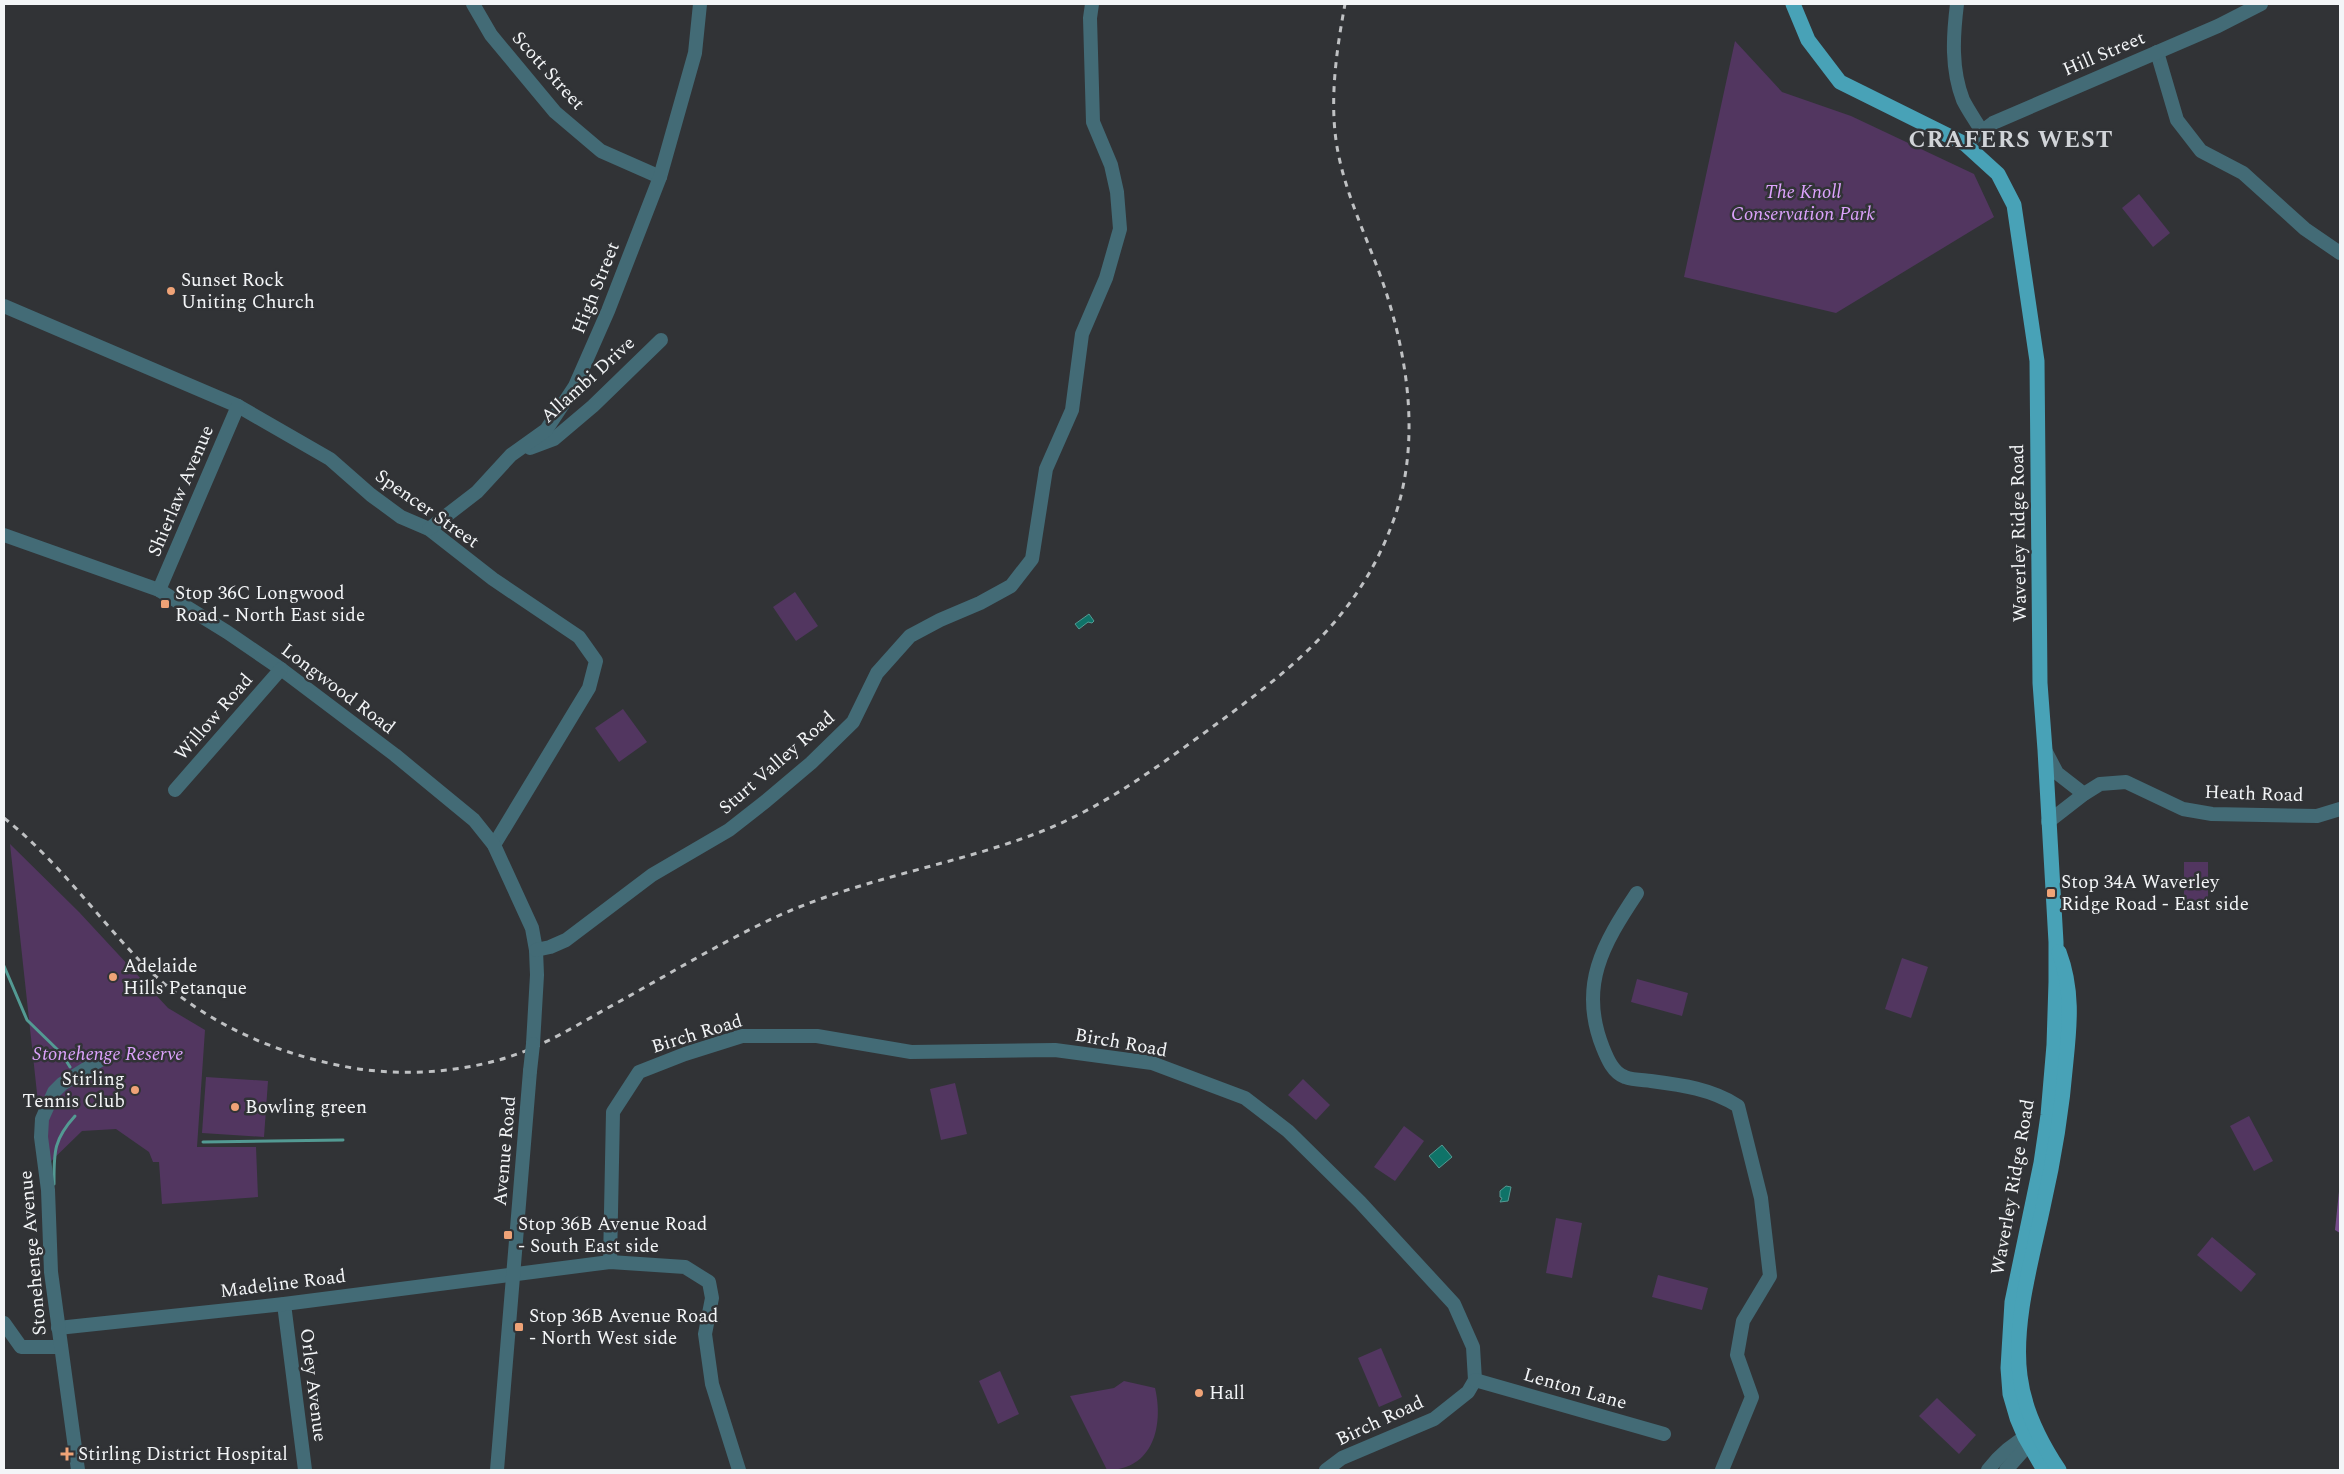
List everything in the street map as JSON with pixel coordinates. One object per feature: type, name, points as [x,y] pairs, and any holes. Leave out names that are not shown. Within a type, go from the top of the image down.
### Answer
[{"type":"main road","name":"Waverley Ridge Road","points":[[1792,4],[1808,40],[1840,82],[1965,144],[1998,174],[2014,205],[2037,361],[2040,684],[2056,942],[2054,1045],[2048,1115],[2041,1163],[2020,1256],[2008,1340],[2010,1394],[2033,1438],[2044,1470]]},
{"type":"main road","name":"Waverley Ridge Road","points":[[2033,1438],[2058,1470]]},
{"type":"street","name":"Scott Street","points":[[473,4],[491,35],[554,112],[601,151],[660,177]]},
{"type":"street","name":"High Street","points":[[429,529],[477,492],[510,455],[546,430],[576,386],[608,311],[660,177],[695,53],[700,4]]},
{"type":"street","name":"Sturt Valley Road","points":[[536,950],[550,947],[566,940],[652,875],[729,830],[811,763],[853,722],[877,673],[910,636],[1011,586],[1032,559],[1046,469],[1072,410],[1082,334],[1106,278],[1120,229],[1117,192],[1111,165],[1093,122],[1090,18],[1092,4]]},
{"type":"street","points":[[1957,4],[1953,38],[1958,82],[1964,101],[1981,130]]},
{"type":"street","name":"Hill Street","points":[[1965,144],[1981,130],[2218,26],[2261,4]]},
{"type":"street","points":[[2157,52],[2177,120],[2202,150],[2243,173],[2305,229],[2340,253]]},
{"type":"street","name":"Spencer Street","points":[[4,306],[238,406],[330,459],[371,495],[401,517],[429,529],[493,579],[579,638],[596,661],[589,688],[494,845]]},
{"type":"street","name":"Allambi Drive","points":[[510,455],[554,439],[593,406],[661,340]]},
{"type":"street","name":"Shierlaw Avenue","points":[[159,590],[238,406]]},
{"type":"street","name":"Longwood Road","points":[[4,534],[159,590],[228,632],[281,669],[449,798],[474,820],[494,845],[520,898]]},
{"type":"street","name":"Willow Road","points":[[175,790],[281,669]]},
{"type":"street","points":[[2045,750],[2057,773],[2084,794]]},
{"type":"street","name":"Heath Road","points":[[2048,822],[2100,784],[2126,782],[2183,809],[2212,814],[2316,816],[2340,809]]},
{"type":"street","points":[[1637,893],[1599,958],[1592,997],[1599,1037],[1609,1064],[1624,1077],[1688,1086],[1724,1096],[1738,1106],[1761,1198],[1770,1276],[1743,1321],[1737,1355],[1752,1397],[1722,1470]]},
{"type":"street","name":"Avenue Road","points":[[497,1470],[537,974],[536,950],[532,928],[520,898]]},
{"type":"street","name":"Birch Road","points":[[610,1262],[613,1112],[639,1072],[685,1054],[742,1036],[817,1036],[911,1052],[1055,1050],[1152,1063],[1244,1098],[1288,1131],[1360,1202],[1454,1304],[1474,1347],[1475,1380],[1468,1392],[1434,1418],[1342,1458],[1326,1470]]},
{"type":"street","name":"Stonehenge Avenue","points":[[78,1470],[51,1272],[48,1190],[41,1137],[42,1118],[50,1099],[62,1084],[100,1060]]},
{"type":"street","name":"Madeline Road","points":[[58,1328],[284,1304],[610,1262],[685,1267],[709,1282],[712,1298],[704,1334],[712,1384],[739,1470]]},
{"type":"street","name":"Orley Avenue","points":[[284,1304],[305,1470]]},
{"type":"street","points":[[4,1323],[20,1347],[60,1347]]},
{"type":"street","name":"Lenton Lane","points":[[1475,1380],[1664,1434]]},
{"type":"street","points":[[1988,1470],[1996,1459],[2033,1438]]},
{"type":"street","points":[[2006,1470],[2033,1438]]},
{"type":"green space","name":"The Knoll Conservation Park","points":[[1735,41],[1782,92],[1851,116],[1974,174],[1994,217],[1836,313],[1684,277]]},
{"type":"green space","points":[[2139,194],[2170,233],[2153,247],[2122,208]]},
{"type":"green space","points":[[795,592],[818,626],[796,641],[773,607]]},
{"type":"green space","points":[[623,709],[647,742],[619,762],[595,728]]},
{"type":"green space","name":"Stonehenge Reserve","points":[[10,844],[79,912],[168,1008],[205,1030],[197,1147],[256,1147],[258,1197],[162,1204],[159,1162],[153,1162],[149,1152],[116,1129],[82,1131],[45,1167]]},
{"type":"green space","points":[[2184,862],[2208,862],[2208,909],[2184,909]]},
{"type":"green space","points":[[1902,958],[1928,967],[1911,1018],[1885,1009]]},
{"type":"green space","points":[[1637,979],[1688,993],[1682,1016],[1631,1002]]},
{"type":"green space","name":"Bowling green","points":[[206,1077],[268,1081],[264,1137],[202,1133]]},
{"type":"green space","points":[[1303,1079],[1330,1105],[1316,1120],[1288,1095]]},
{"type":"green space","points":[[955,1083],[967,1134],[941,1140],[930,1089]]},
{"type":"green space","points":[[2249,1116],[2273,1161],[2254,1171],[2230,1126]]},
{"type":"green space","points":[[1404,1126],[1424,1141],[1395,1181],[1374,1167]]},
{"type":"green space","points":[[1556,1218],[1582,1223],[1572,1278],[1546,1273]]},
{"type":"green space","points":[[2212,1237],[2256,1274],[2241,1292],[2197,1255]]},
{"type":"green space","points":[[1658,1275],[1708,1288],[1702,1310],[1652,1297]]},
{"type":"green space","points":[[1381,1348],[1402,1397],[1379,1407],[1358,1358]]},
{"type":"green space","points":[[1000,1371],[1019,1414],[998,1424],[979,1381]]},
{"type":"green space","points":[[1124,1381],[1155,1388],[1158,1417],[1156,1431],[1152,1443],[1145,1454],[1135,1463],[1123,1468],[1107,1470],[1070,1396],[1114,1388]]},
{"type":"green space","points":[[1937,1398],[1976,1435],[1959,1454],[1919,1416]]},
{"type":"shaded area","points":[[1089,614],[1094,621],[1092,623],[1088,622],[1079,629],[1075,624]]},
{"type":"shaded area","points":[[1442,1145],[1452,1157],[1439,1168],[1429,1156]]},
{"type":"shaded area","points":[[2340,1182],[2340,1233],[2335,1230]]},
{"type":"shaded area","points":[[1506,1186],[1511,1187],[1508,1201],[1500,1202],[1502,1198],[1500,1197],[1500,1191]]},
{"type":"waterway","points":[[4,966],[27,1020],[62,1054],[70,1067]]},
{"type":"waterway","points":[[54,1184],[56,1147],[62,1132],[75,1116]]},
{"type":"waterway","points":[[203,1142],[343,1140]]},
{"type":"railway","points":[[4,818],[41,851],[140,961],[161,981],[208,1015],[259,1041],[314,1059],[361,1069],[418,1072],[457,1069],[495,1061],[524,1052],[564,1032],[712,949],[778,916],[842,891],[975,854],[1040,832],[1083,813],[1143,777],[1261,691],[1289,668],[1339,617],[1360,588],[1379,556],[1394,519],[1402,491],[1409,434],[1408,405],[1401,347],[1386,292],[1348,191],[1336,138],[1334,80],[1345,4]]},
{"type":"place","name":"Sunset Rock Uniting Church","points":[[171,291]]},
{"type":"place","name":"Stop 36C Longwood Road - North East side","points":[[165,604]]},
{"type":"place","name":"Stop 34A Waverley Ridge Road - East side","points":[[2051,893]]},
{"type":"place","name":"Adelaide Hills Petanque","points":[[113,977]]},
{"type":"place","name":"Stirling Tennis Club","points":[[135,1090]]},
{"type":"place","name":"Bowling green","points":[[235,1107]]},
{"type":"place","name":"Stop 36B Avenue Road - South East side","points":[[508,1235]]},
{"type":"place","name":"Stop 36B Avenue Road - North West side","points":[[519,1327]]},
{"type":"place","name":"Hall","points":[[1199,1393]]},
{"type":"place","name":"Stirling District Hospital","points":[[67,1454]]},
{"type":"district","name":"CRAFERS WEST","points":[[2011,140]]}]
